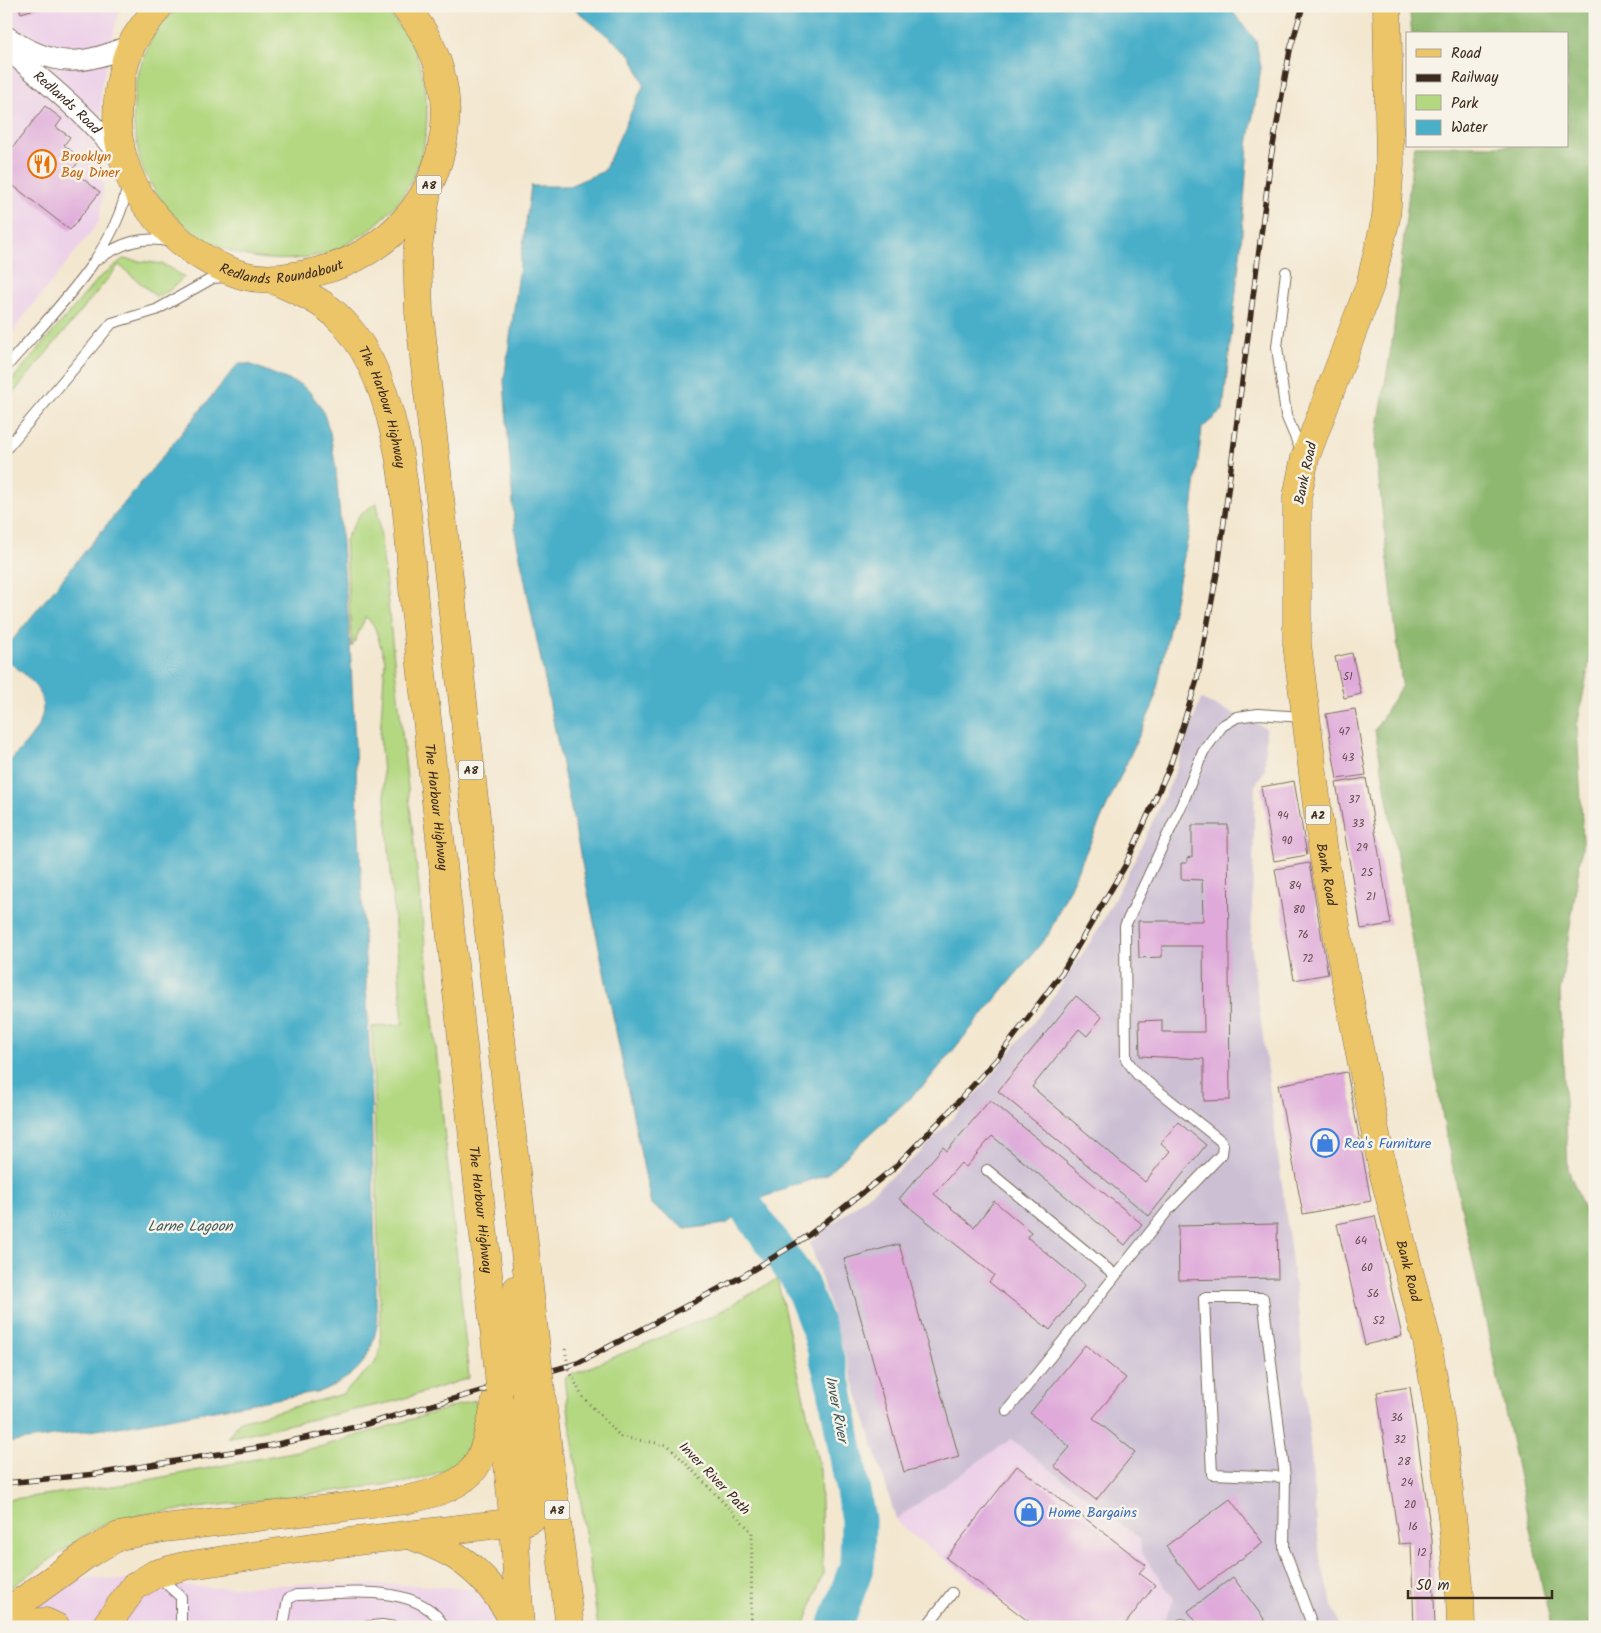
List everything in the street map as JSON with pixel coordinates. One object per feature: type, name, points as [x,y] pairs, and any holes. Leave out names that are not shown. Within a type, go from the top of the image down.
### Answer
[{"type":"main road","name":"Redlands Roundabout","points":[[145,21],[124,65],[120,88],[119,138],[126,168],[143,198],[161,221],[184,245],[212,264],[244,276],[272,279],[329,270],[373,250],[411,214],[437,169],[442,145],[445,94],[441,70],[432,46],[419,23],[404,6]]},
{"type":"main road","name":"Bank Road","points":[[1388,6],[1390,164],[1386,218],[1370,285],[1305,458],[1297,497],[1297,644],[1322,846],[1365,1078],[1383,1171],[1427,1341],[1442,1432],[1462,1612],[1461,1627]]},
{"type":"main road","name":"A8","points":[[426,191],[417,252],[419,312],[523,1233],[514,1363],[514,1524],[519,1627]]},
{"type":"main road","name":"The Harbour Highway","points":[[272,279],[316,300],[335,314],[358,340],[376,379],[395,435],[406,510],[414,601],[514,1363]]},
{"type":"main road","name":"A8","points":[[514,1363],[534,1394],[570,1627]]},
{"type":"main road","points":[[6,1613],[86,1555],[118,1536],[164,1528],[405,1500],[431,1494],[450,1486],[472,1471],[483,1451],[514,1363]]},
{"type":"main road","points":[[105,1627],[134,1587],[155,1574],[194,1564],[412,1535],[514,1524],[534,1516],[538,1505],[534,1394]]},
{"type":"main road","points":[[412,1535],[456,1556],[475,1570],[497,1592],[519,1627]]},
{"type":"main road","points":[[6,1623],[44,1622],[56,1627]]},
{"type":"street","name":"Redlands Road","points":[[6,36],[35,52],[60,62],[81,62],[96,59],[145,21]]},
{"type":"street","name":"Redlands Road","points":[[6,48],[102,133],[126,168]]},
{"type":"lane","points":[[6,367],[96,260],[122,212],[126,168]]},
{"type":"lane","points":[[96,260],[115,248],[136,239],[159,239],[184,245]]},
{"type":"lane","points":[[1286,272],[1277,346],[1286,415],[1305,458]]},
{"type":"lane","points":[[6,450],[112,322],[166,306],[213,278],[244,276]]},
{"type":"lane","points":[[1007,1410],[1168,1210],[1219,1159],[1224,1150],[1221,1141],[1137,1074],[1126,1059],[1124,934],[1126,922],[1157,859],[1203,752],[1216,733],[1229,721],[1240,716],[1258,714],[1305,717]]},
{"type":"lane","points":[[987,1170],[1115,1275]]},
{"type":"lane","points":[[1285,1477],[1212,1474],[1204,1298],[1263,1298],[1285,1477],[1284,1549],[1313,1627]]},
{"type":"lane","points":[[155,1574],[181,1597],[181,1627]]},
{"type":"lane","points":[[926,1627],[952,1593]]},
{"type":"lane","points":[[283,1627],[288,1599],[296,1595],[362,1594],[405,1596],[423,1604],[439,1616],[444,1627]]},
{"type":"lane","points":[[362,1627],[382,1625],[394,1627]]},
{"type":"path","name":"Inver River Path","points":[[565,1349],[569,1370],[582,1396],[621,1437],[668,1445],[752,1532],[751,1627]]},
{"type":"shaded area","points":[[6,6],[120,6],[101,88],[103,193],[99,222],[25,315],[6,342]]},
{"type":"shaded area","points":[[1201,699],[1266,728],[1265,769],[1255,786],[1251,944],[1299,1317],[1320,1559],[1339,1627],[1161,1627],[1174,1599],[1141,1552],[1140,1539],[1011,1439],[896,1519],[810,1242],[917,1156],[986,1083],[1054,996],[1097,932],[1136,857],[1173,778]]},
{"type":"shaded area","name":"Home Bargains","points":[[1011,1439],[1140,1540],[1142,1552],[1174,1599],[1161,1627],[1022,1627],[1026,1621],[903,1528],[896,1519]]},
{"type":"shaded area","points":[[39,1573],[213,1588],[301,1584],[411,1585],[479,1589],[495,1612],[497,1627],[6,1627],[6,1595]]},
{"type":"green space","points":[[180,6],[383,6],[387,10],[414,48],[424,80],[427,106],[426,132],[421,157],[411,181],[397,202],[379,222],[357,238],[334,251],[305,258],[276,259],[248,256],[222,248],[198,235],[176,217],[158,195],[143,169],[136,139],[133,110],[137,79],[147,50],[161,25]]},
{"type":"green space","points":[[1409,6],[1595,6],[1595,632],[1577,726],[1583,841],[1560,992],[1568,1169],[1595,1237],[1595,1627],[1551,1627],[1446,1135],[1375,730],[1402,685],[1375,446],[1393,336],[1414,148],[1568,148],[1568,32],[1412,32]]},
{"type":"green space","points":[[123,259],[163,264],[184,277],[170,290],[157,297],[119,265],[6,402],[6,387],[99,278]]},
{"type":"green space","points":[[377,503],[431,999],[469,1378],[396,1401],[227,1438],[240,1421],[343,1394],[375,1363],[381,1347],[372,1027],[403,1024],[380,736],[385,660],[375,628],[366,616],[352,647],[345,540],[360,514]]},
{"type":"green space","points":[[777,1279],[820,1470],[823,1573],[804,1627],[598,1627],[564,1378],[714,1315]]},
{"type":"green space","points":[[475,1400],[477,1407],[476,1426],[468,1450],[452,1466],[431,1476],[407,1482],[141,1515],[101,1526],[88,1533],[6,1591],[6,1500],[127,1484],[323,1446]]},
{"type":"water","points":[[571,6],[1228,6],[1256,41],[1261,68],[1248,145],[1241,246],[1223,410],[1202,428],[1190,527],[1154,703],[1048,935],[926,1083],[826,1175],[760,1199],[726,1224],[685,1229],[651,1204],[515,532],[504,381],[531,186],[569,186],[604,171],[644,84],[631,55]]},
{"type":"water","name":"Larne Lagoon","points":[[238,364],[249,364],[301,385],[309,391],[322,409],[330,432],[336,470],[350,642],[370,1064],[377,1325],[370,1349],[360,1367],[344,1380],[321,1391],[124,1426],[6,1443],[6,766],[37,727],[42,717],[43,706],[40,695],[33,683],[6,660],[6,648]]},
{"type":"building","points":[[19,6],[41,6],[41,7],[21,13]]},
{"type":"building","name":"Brooklyn Bay Diner","points":[[45,106],[62,119],[56,127],[70,137],[64,145],[81,159],[72,170],[100,192],[70,230],[6,180],[6,156]]},
{"type":"building","points":[[1352,653],[1361,694],[1344,698],[1335,657]]},
{"type":"building","points":[[1355,709],[1366,775],[1337,779],[1326,714]]},
{"type":"building","points":[[1366,778],[1391,924],[1361,929],[1336,783]]},
{"type":"building","points":[[1294,781],[1307,855],[1274,861],[1261,787]]},
{"type":"building","points":[[1192,825],[1228,825],[1230,1100],[1204,1101],[1204,1059],[1140,1056],[1139,1021],[1162,1020],[1162,1032],[1204,1032],[1203,946],[1162,946],[1162,957],[1139,958],[1138,921],[1203,921],[1202,880],[1181,879],[1181,863],[1187,863],[1187,858],[1192,857]]},
{"type":"building","points":[[1309,863],[1328,974],[1294,980],[1275,869]]},
{"type":"building","points":[[1076,996],[1102,1017],[1087,1036],[1079,1029],[1032,1087],[1145,1182],[1170,1151],[1161,1143],[1178,1122],[1206,1145],[1149,1216],[998,1091]]},
{"type":"building","name":"Rea's Furniture","points":[[1347,1072],[1371,1201],[1303,1214],[1278,1085]]},
{"type":"building","points":[[990,1100],[1142,1224],[1125,1245],[992,1136],[966,1167],[961,1163],[934,1194],[974,1227],[994,1201],[1031,1232],[1027,1237],[1085,1285],[1050,1330],[989,1282],[994,1275],[899,1199],[943,1147],[947,1151]]},
{"type":"building","points":[[1375,1216],[1402,1336],[1365,1345],[1337,1224]]},
{"type":"building","points":[[1277,1224],[1278,1278],[1179,1280],[1178,1226]]},
{"type":"building","points":[[899,1244],[959,1457],[904,1472],[844,1259]]},
{"type":"building","points":[[1085,1345],[1126,1378],[1093,1418],[1135,1452],[1096,1500],[1054,1466],[1070,1447],[1030,1413]]},
{"type":"building","points":[[1410,1387],[1432,1540],[1435,1627],[1414,1627],[1411,1543],[1399,1544],[1377,1392]]},
{"type":"building","name":"Home Bargains","points":[[1017,1466],[1146,1565],[1139,1573],[1155,1585],[1123,1627],[1024,1627],[1028,1621],[946,1558]]},
{"type":"building","points":[[1230,1499],[1263,1543],[1199,1590],[1166,1546]]},
{"type":"building","points":[[1233,1577],[1270,1627],[1200,1627],[1188,1611]]},
{"type":"waterway","name":"Inver River","points":[[747,1208],[800,1281],[820,1333],[835,1389],[858,1520],[857,1565],[835,1627]]},
{"type":"railway","points":[[6,1483],[96,1474],[268,1446],[356,1427],[578,1363],[743,1276],[809,1235],[894,1168],[997,1059],[1062,973],[1125,866],[1170,766],[1197,680],[1218,568],[1271,157],[1290,50],[1303,6]]},
{"type":"place","name":"Brooklyn Bay Diner","points":[[42,164]]},
{"type":"place","name":"Rea's Furniture","points":[[1325,1143]]},
{"type":"place","name":"Home Bargains","points":[[1029,1512]]}]
